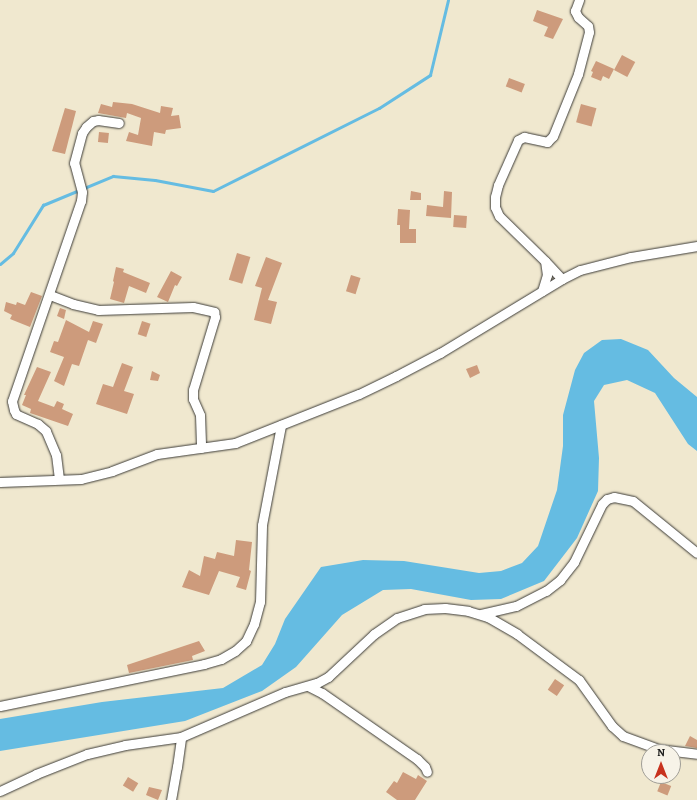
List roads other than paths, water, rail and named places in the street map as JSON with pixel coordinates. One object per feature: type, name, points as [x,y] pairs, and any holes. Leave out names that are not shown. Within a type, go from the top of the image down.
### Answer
[{"type":"street","points":[[562,279],[499,216],[495,207],[495,197],[518,140],[524,137],[547,142],[553,136],[578,74],[589,32],[588,26],[578,17],[575,11],[579,0]]},
{"type":"street","points":[[59,479],[56,455],[46,431],[38,424],[16,414],[12,406],[26,358],[50,295],[81,201],[82,192],[74,163],[76,150],[82,134],[86,127],[93,121],[98,120],[119,123]]},
{"type":"street","points":[[0,482],[95,476],[157,454],[235,443],[358,394],[396,376],[440,353],[562,279],[580,270],[598,265],[697,246]]},
{"type":"street","points":[[542,291],[547,275],[545,261]]},
{"type":"street","points":[[50,295],[73,304],[98,310],[193,307],[214,312],[215,317],[193,390],[193,399],[200,414],[201,448]]},
{"type":"street","points":[[0,706],[204,664],[235,651],[246,641],[254,624],[260,602],[263,518],[281,425]]},
{"type":"street","points":[[480,614],[516,606],[546,591],[560,580],[574,562],[602,504],[607,499],[614,497],[633,501],[697,554]]},
{"type":"street","points":[[0,791],[36,774],[105,749],[181,737],[286,692],[308,686],[328,677],[374,634],[397,618],[424,609],[445,608],[468,610],[480,614],[517,634],[579,680],[617,732],[658,749],[697,754]]},
{"type":"street","points":[[308,686],[322,693],[417,759],[425,767],[427,772]]},
{"type":"street","points":[[171,800],[178,767],[181,737]]},
{"type":"water","points":[[621,339],[648,350],[674,378],[697,397],[697,451],[688,444],[655,393],[627,380],[604,385],[594,401],[599,458],[598,491],[577,538],[544,581],[501,599],[471,600],[411,589],[383,590],[342,615],[296,667],[262,691],[185,721],[0,751],[0,719],[102,702],[223,688],[262,665],[275,644],[285,619],[321,567],[363,560],[404,561],[479,573],[501,571],[522,563],[538,546],[557,490],[563,446],[563,415],[575,370],[584,353],[602,340]]},
{"type":"waterway","points":[[0,264],[13,253],[43,205],[113,176],[155,180],[213,191],[379,108],[430,75],[448,0]]}]
